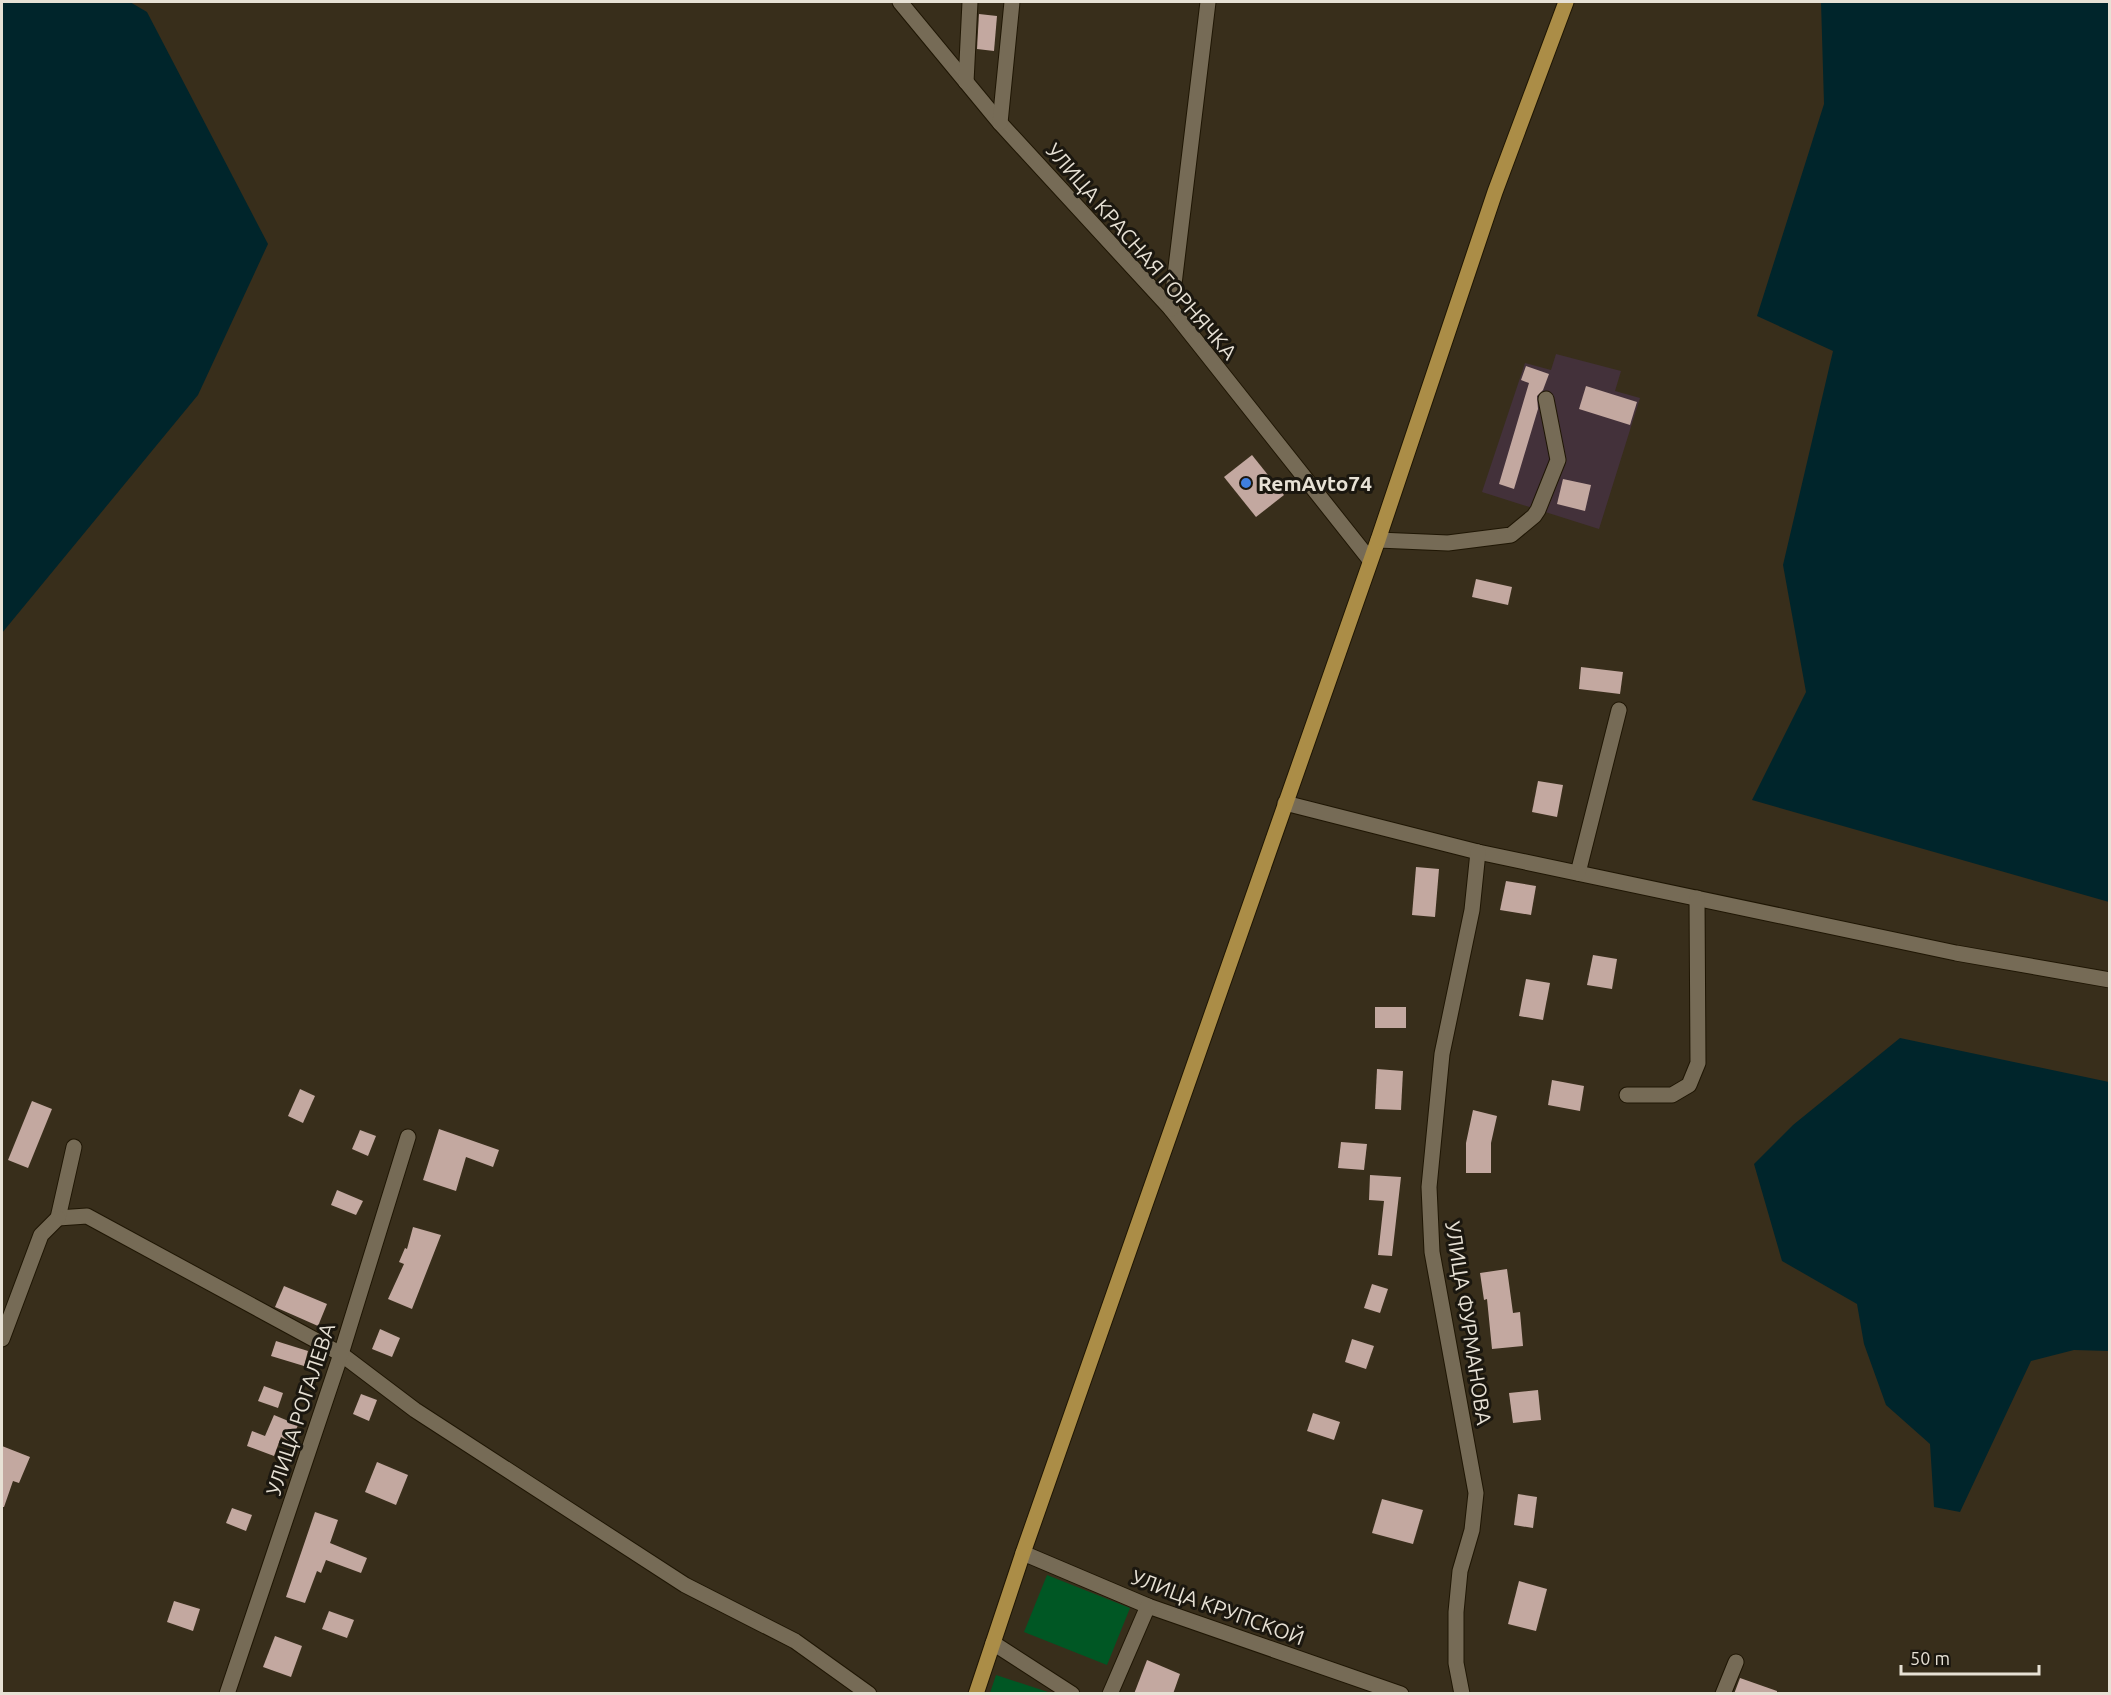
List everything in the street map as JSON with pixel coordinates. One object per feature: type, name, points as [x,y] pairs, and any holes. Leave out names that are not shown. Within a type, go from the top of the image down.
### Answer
[{"type":"main road","points":[[976,1694],[1023,1553],[1377,540],[1495,192],[1566,2]]},
{"type":"street","name":"УЛИЦА КРАСНАЯ ГОРНЯЧКА","points":[[900,2],[1000,123],[1171,309],[1370,560]]},
{"type":"street","points":[[966,82],[970,2]]},
{"type":"street","points":[[1000,123],[1012,2]]},
{"type":"street","points":[[1171,309],[1208,2]]},
{"type":"street","points":[[1377,540],[1448,543],[1511,535],[1534,516],[1558,460],[1546,399]]},
{"type":"street","points":[[1578,873],[1619,710]]},
{"type":"street","points":[[1285,803],[1478,852],[1956,953],[2109,980]]},
{"type":"street","name":"УЛИЦА ФУРМАНОВА","points":[[1462,1694],[1456,1663],[1456,1612],[1461,1571],[1472,1530],[1476,1494],[1432,1252],[1429,1188],[1442,1054],[1472,910],[1478,852]]},
{"type":"street","points":[[1627,1095],[1672,1095],[1689,1085],[1698,1063],[1697,898]]},
{"type":"street","name":"УЛИЦА РОГАЛЕВА","points":[[227,1694],[341,1354],[408,1137]]},
{"type":"street","points":[[2,1339],[41,1234],[58,1218],[75,1147]]},
{"type":"street","points":[[58,1218],[87,1216],[341,1354],[415,1410],[685,1586],[795,1641],[869,1694]]},
{"type":"street","name":"УЛИЦА КРУПСКОЙ","points":[[1023,1553],[1148,1606],[1401,1694]]},
{"type":"street","points":[[1110,1694],[1148,1606]]},
{"type":"street","points":[[993,1643],[1072,1694]]},
{"type":"street","points":[[1724,1694],[1736,1662]]},
{"type":"shaded area","points":[[1556,354],[1621,371],[1615,391],[1640,398],[1599,529],[1482,492],[1525,363],[1551,370]]},
{"type":"green space","points":[[1047,1575],[1130,1608],[1107,1665],[1024,1632]]},
{"type":"green space","points":[[996,1675],[1051,1693],[990,1693]]},
{"type":"water","points":[[2,2],[130,2],[147,12],[268,244],[198,395],[2,633]]},
{"type":"water","points":[[1821,2],[2109,2],[2109,902],[1752,800],[1806,692],[1783,565],[1833,351],[1757,316],[1824,104]]},
{"type":"water","points":[[1900,1038],[2109,1082],[2109,1351],[2074,1350],[2031,1361],[1960,1512],[1934,1507],[1930,1444],[1886,1405],[1864,1344],[1857,1304],[1782,1261],[1754,1164],[1793,1125]]},
{"type":"building","points":[[979,14],[997,16],[994,51],[977,49]]},
{"type":"building","points":[[1526,366],[1549,374],[1543,390],[1537,396],[1538,409],[1514,489],[1499,484],[1529,383],[1521,380]]},
{"type":"building","points":[[1586,386],[1637,402],[1630,425],[1579,409]]},
{"type":"building","points":[[1252,455],[1284,495],[1256,517],[1224,477]]},
{"type":"building","points":[[1563,479],[1591,485],[1585,511],[1557,504]]},
{"type":"building","points":[[1476,579],[1512,587],[1508,605],[1472,597]]},
{"type":"building","points":[[1581,667],[1623,672],[1620,694],[1579,689]]},
{"type":"building","points":[[1538,781],[1563,785],[1557,817],[1532,812]]},
{"type":"building","points":[[1416,867],[1439,869],[1435,917],[1412,915]]},
{"type":"building","points":[[1506,881],[1536,886],[1531,915],[1500,910]]},
{"type":"building","points":[[1593,955],[1617,959],[1612,989],[1587,985]]},
{"type":"building","points":[[1526,979],[1550,983],[1543,1020],[1519,1016]]},
{"type":"building","points":[[1375,1007],[1406,1007],[1406,1028],[1375,1028]]},
{"type":"building","points":[[1377,1069],[1403,1071],[1401,1110],[1375,1109]]},
{"type":"building","points":[[1552,1080],[1584,1086],[1580,1111],[1548,1105]]},
{"type":"building","points":[[300,1089],[315,1096],[303,1123],[288,1116]]},
{"type":"building","points":[[32,1101],[52,1109],[28,1168],[8,1160]]},
{"type":"building","points":[[1473,1110],[1497,1116],[1491,1143],[1491,1173],[1466,1173],[1466,1143]]},
{"type":"building","points":[[439,1129],[499,1150],[493,1167],[466,1157],[456,1191],[423,1180]]},
{"type":"building","points":[[360,1130],[376,1136],[368,1156],[352,1149]]},
{"type":"building","points":[[1341,1142],[1367,1144],[1364,1170],[1338,1168]]},
{"type":"building","points":[[1370,1175],[1401,1177],[1392,1256],[1378,1255],[1384,1201],[1369,1200]]},
{"type":"building","points":[[337,1190],[363,1201],[356,1215],[331,1205]]},
{"type":"building","points":[[413,1227],[441,1235],[412,1309],[388,1299],[404,1264],[399,1262],[405,1248],[407,1249]]},
{"type":"building","points":[[1507,1269],[1513,1313],[1520,1312],[1523,1346],[1492,1349],[1487,1299],[1484,1300],[1480,1273]]},
{"type":"building","points":[[1372,1284],[1388,1289],[1380,1313],[1364,1308]]},
{"type":"building","points":[[284,1286],[327,1304],[318,1326],[275,1307]]},
{"type":"building","points":[[380,1329],[400,1338],[392,1357],[372,1349]]},
{"type":"building","points":[[1352,1339],[1374,1346],[1366,1369],[1345,1362]]},
{"type":"building","points":[[276,1341],[308,1351],[304,1366],[271,1356]]},
{"type":"building","points":[[264,1386],[283,1393],[278,1408],[258,1401]]},
{"type":"building","points":[[1538,1390],[1541,1420],[1513,1423],[1509,1393]]},
{"type":"building","points":[[361,1394],[377,1400],[369,1421],[353,1414]]},
{"type":"building","points":[[1313,1413],[1340,1422],[1334,1440],[1307,1431]]},
{"type":"building","points":[[274,1415],[298,1425],[291,1442],[281,1437],[274,1456],[247,1446],[252,1431],[265,1436]]},
{"type":"building","points":[[2,1446],[30,1457],[19,1483],[13,1481],[4,1507],[2,1507]]},
{"type":"building","points":[[377,1462],[408,1475],[396,1505],[365,1492]]},
{"type":"building","points":[[1518,1494],[1537,1497],[1533,1528],[1514,1525]]},
{"type":"building","points":[[1382,1499],[1423,1510],[1413,1544],[1372,1533]]},
{"type":"building","points":[[232,1508],[252,1515],[246,1531],[226,1523]]},
{"type":"building","points":[[315,1512],[338,1520],[330,1543],[367,1558],[361,1573],[326,1560],[321,1573],[317,1571],[305,1603],[286,1597]]},
{"type":"building","points":[[1519,1581],[1547,1589],[1536,1631],[1508,1624]]},
{"type":"building","points":[[174,1601],[200,1609],[193,1631],[167,1622]]},
{"type":"building","points":[[329,1611],[354,1620],[347,1638],[322,1629]]},
{"type":"building","points":[[275,1636],[302,1646],[291,1677],[263,1667]]},
{"type":"building","points":[[1147,1660],[1180,1674],[1173,1694],[1134,1694]]},
{"type":"building","points":[[1740,1678],[1777,1691],[1777,1694],[1734,1694]]},
{"type":"place","name":"RemAvto74","points":[[1246,483]]}]
